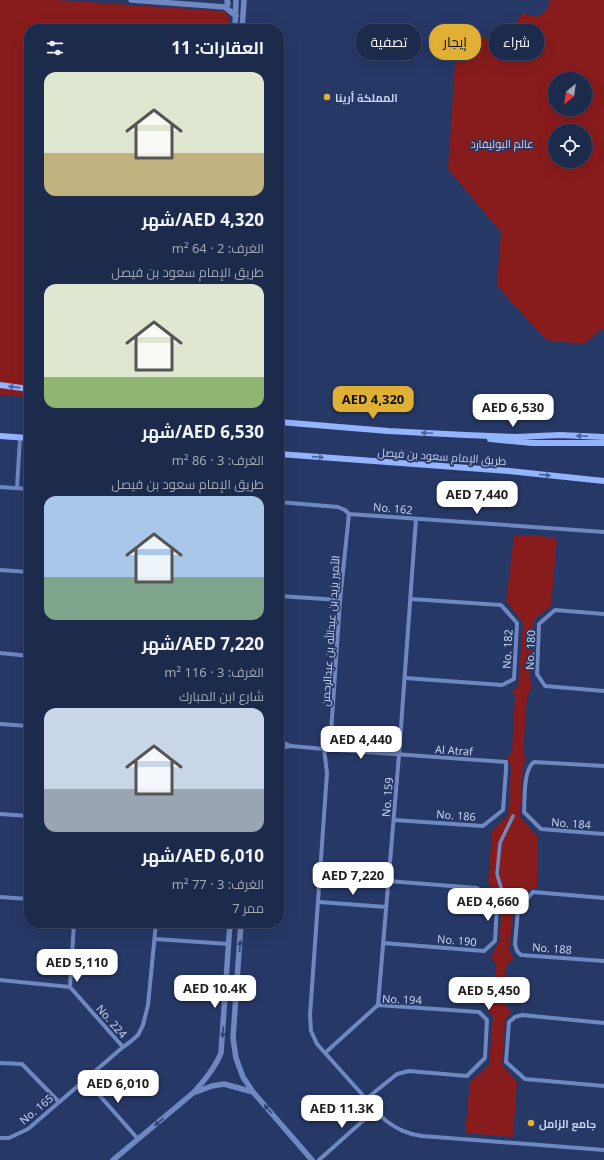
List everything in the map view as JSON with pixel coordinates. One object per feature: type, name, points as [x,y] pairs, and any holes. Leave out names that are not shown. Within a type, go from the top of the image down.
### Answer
[{"type":"main road","points":[[0,385],[24,388]]},
{"type":"main road","name":"طريق الإمام سعود بن فيصل","points":[[284,422],[388,431],[466,435],[516,437],[560,435],[604,436]]},
{"type":"main road","name":"طريق الإمام سعود بن فيصل","points":[[466,435],[518,442],[604,443]]},
{"type":"main road","points":[[0,436],[24,438]]},
{"type":"main road","name":"طريق الإمام سعود بن فيصل","points":[[284,456],[509,471],[604,481]]},
{"type":"street","points":[[131,0],[225,7],[236,16]]},
{"type":"street","points":[[225,7],[228,4],[227,0]]},
{"type":"street","points":[[235,24],[236,0]]},
{"type":"street","points":[[242,24],[244,0]]},
{"type":"street","points":[[17,488],[20,438]]},
{"type":"street","points":[[0,487],[24,489]]},
{"type":"street","name":"No. 162","points":[[284,502],[338,507],[348,514],[604,532]]},
{"type":"street","name":"الأمير يزيد بن عبدالله بن عبدالرحمن","points":[[348,514],[340,600],[331,733],[324,749],[327,773],[311,1032],[317,1044],[375,1110],[398,1130],[422,1136],[604,1150]]},
{"type":"street","name":"No. 159","points":[[378,1005],[400,755],[416,519]]},
{"type":"street","points":[[0,570],[24,572]]},
{"type":"street","points":[[284,596],[340,600]]},
{"type":"street","name":"No. 182","points":[[405,678],[502,685],[514,679],[517,623],[501,605],[411,599]]},
{"type":"street","name":"No. 180","points":[[604,614],[554,610],[539,624],[536,674],[545,686],[604,690]]},
{"type":"street","points":[[0,653],[24,655]]},
{"type":"street","points":[[0,724],[24,726]]},
{"type":"street","points":[[284,742],[291,746]]},
{"type":"street","points":[[284,747],[291,746]]},
{"type":"street","name":"Al Atraf","points":[[291,746],[496,762]]},
{"type":"street","name":"No. 186","points":[[394,820],[483,826],[503,810],[506,762],[496,762]]},
{"type":"street","name":"No. 184","points":[[604,766],[534,762],[530,765],[527,775],[524,812],[541,829],[604,834]]},
{"type":"street","points":[[0,814],[24,816]]},
{"type":"street","points":[[507,907],[497,874],[500,843],[513,816]]},
{"type":"street","name":"No. 190","points":[[384,943],[484,951],[494,941],[497,905],[477,888],[388,881]]},
{"type":"street","name":"No. 188","points":[[604,898],[533,892],[518,910],[515,944],[517,951],[521,955],[604,961]]},
{"type":"street","points":[[0,897],[24,899]]},
{"type":"street","points":[[319,902],[386,907]]},
{"type":"street","points":[[0,980],[70,987],[74,928]]},
{"type":"street","name":"No. 165","points":[[0,1138],[9,1138],[28,1129],[138,1034],[143,1025],[148,1005],[156,928]]},
{"type":"street","points":[[113,1160],[193,1093],[213,1068],[221,1053],[230,928]]},
{"type":"street","points":[[241,928],[233,1038],[236,1058],[243,1077],[253,1092],[312,1160]]},
{"type":"street","points":[[155,939],[229,944]]},
{"type":"street","name":"No. 224","points":[[70,987],[123,1047]]},
{"type":"street","name":"No. 194","points":[[325,1053],[378,1005],[479,1012],[487,1020],[485,1058],[467,1076],[409,1071],[397,1074],[366,1099]]},
{"type":"street","points":[[604,1023],[522,1015],[515,1017],[509,1022],[506,1062],[525,1080],[604,1086]]},
{"type":"street","points":[[0,1062],[22,1064],[59,1102]]},
{"type":"street","points":[[85,1079],[138,1139]]},
{"type":"street","points":[[193,1093],[212,1086],[224,1084],[253,1092]]},
{"type":"street","points":[[319,1160],[375,1110]]},
{"type":"green space","points":[[0,0],[57,0],[226,12],[229,18],[229,24],[24,24],[24,397],[0,395]]},
{"type":"green space","name":"عالم البوليفارد","points":[[550,0],[604,0],[604,329],[582,344],[546,340],[498,287],[501,232],[448,169],[455,60],[481,60],[481,37],[489,39],[489,60],[544,60],[544,24],[516,24],[522,13],[536,16],[544,13],[549,6]]},
{"type":"green space","points":[[535,535],[557,539],[551,605],[533,621],[530,679],[532,687],[527,696],[523,753],[526,759],[523,766],[520,817],[538,837],[537,887],[529,890],[513,910],[509,951],[514,959],[506,966],[503,991],[504,1002],[511,1013],[505,1019],[502,1065],[517,1082],[513,1137],[465,1133],[470,1082],[489,1065],[493,1016],[487,1009],[492,1004],[496,964],[491,957],[499,941],[502,904],[488,882],[492,831],[508,815],[511,767],[507,758],[512,752],[515,696],[512,691],[518,687],[523,623],[506,601],[514,536]]},
{"type":"place","name":"المملكة أرينا","points":[[327,97]]},
{"type":"place","name":"جامع الزامل","points":[[531,1123]]}]
